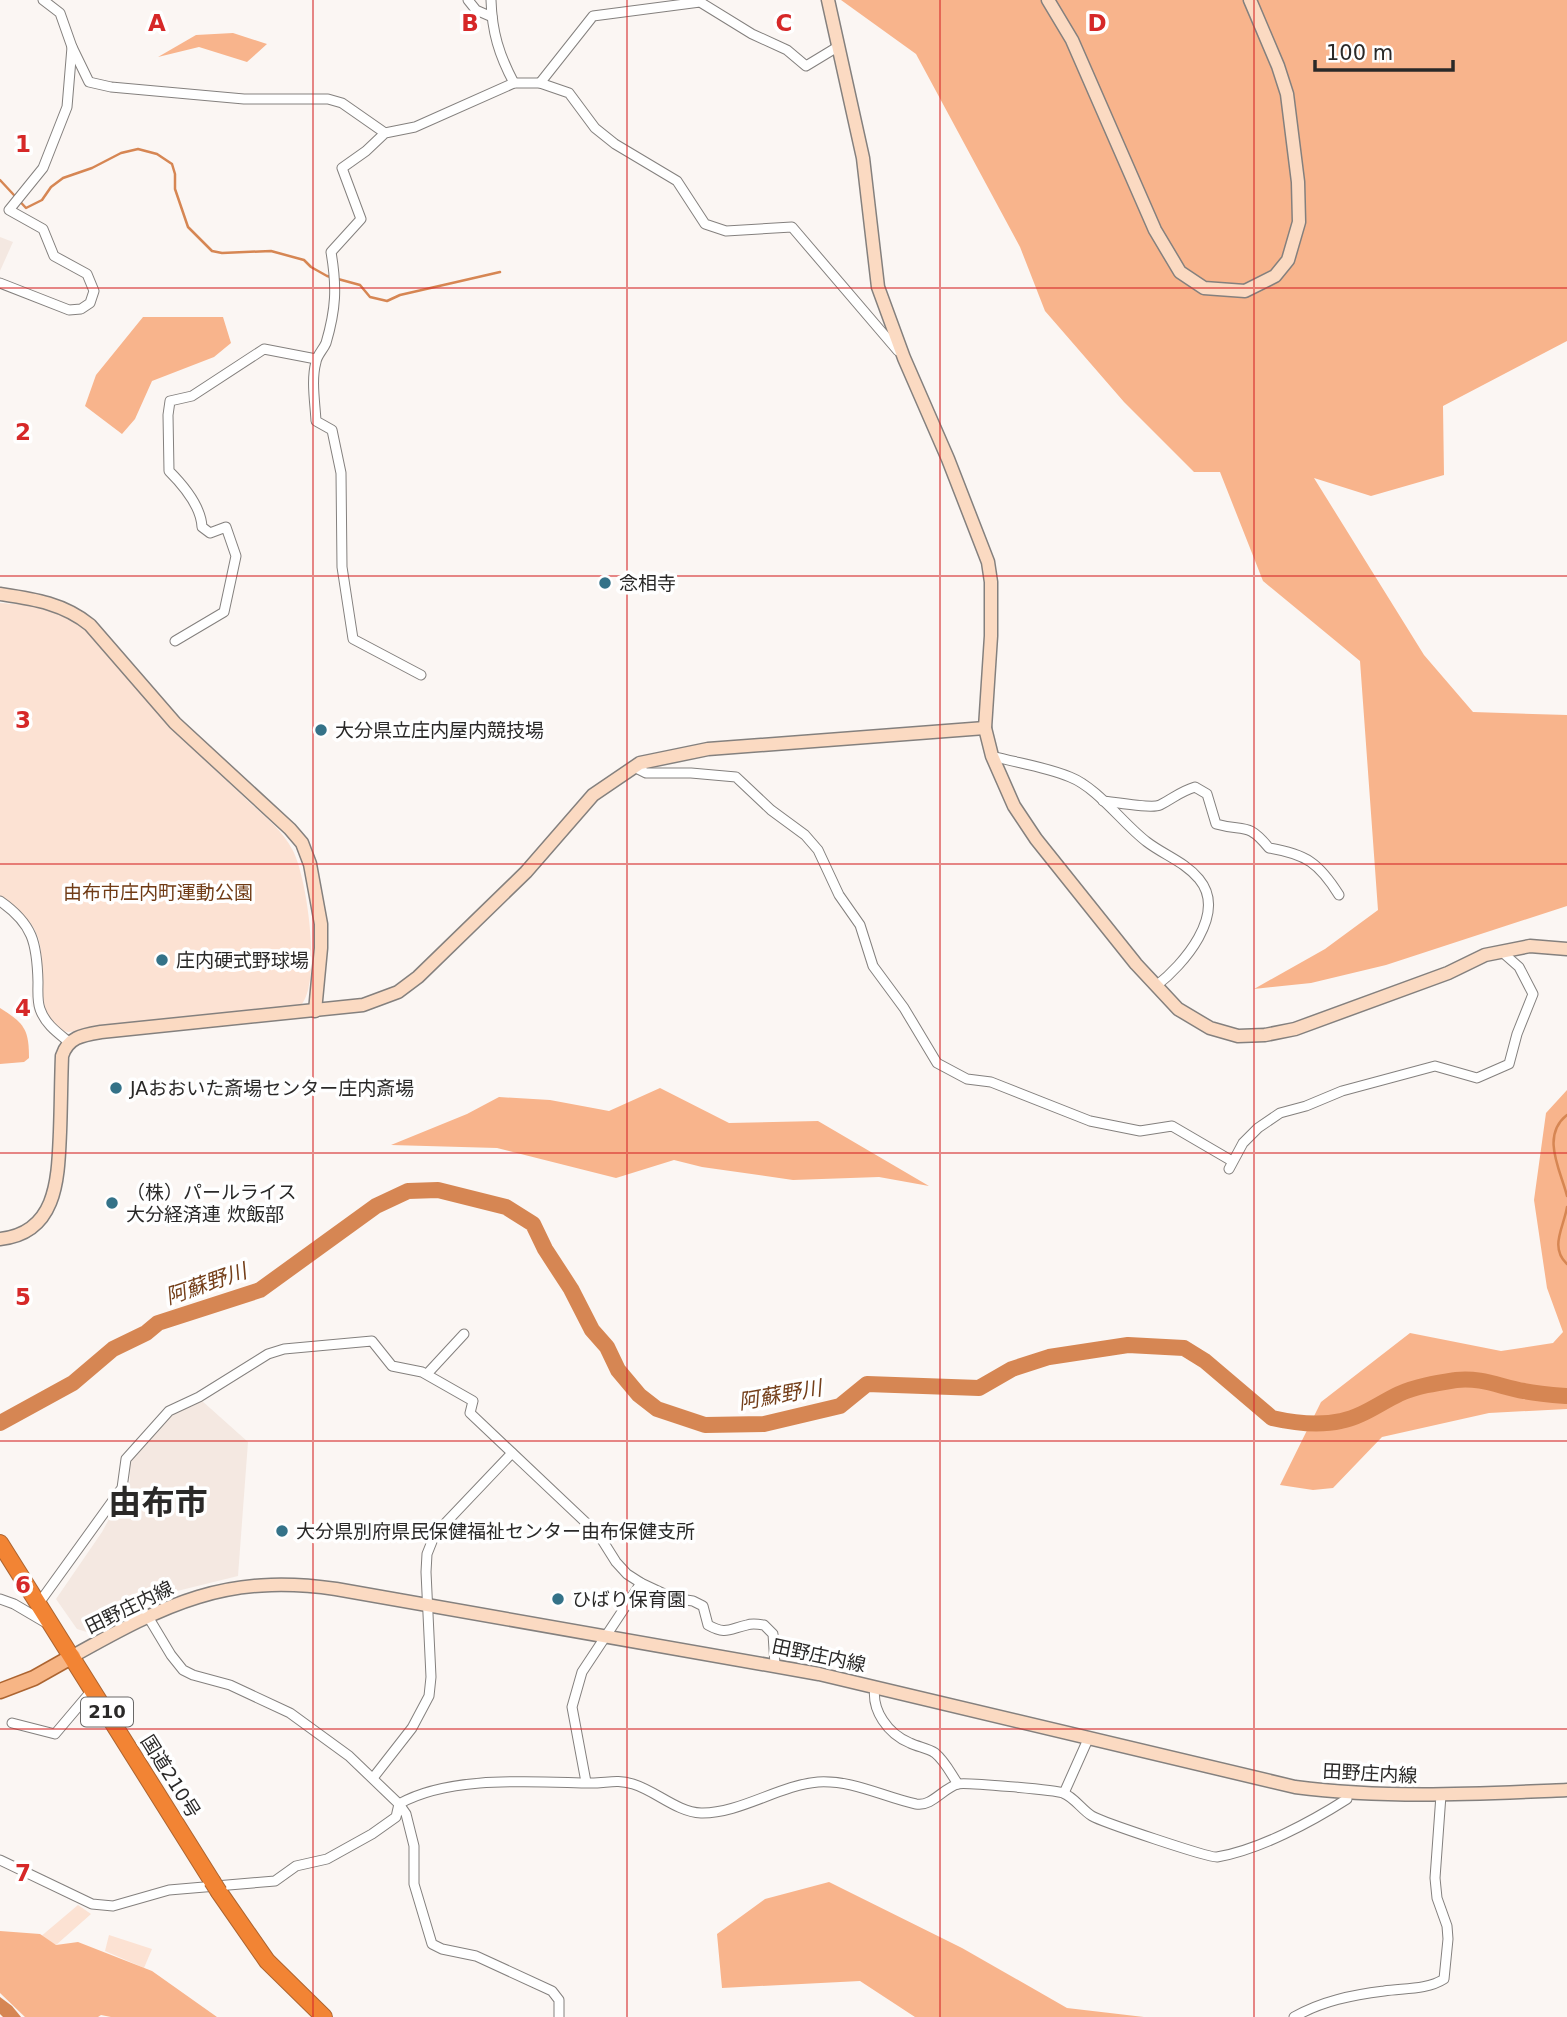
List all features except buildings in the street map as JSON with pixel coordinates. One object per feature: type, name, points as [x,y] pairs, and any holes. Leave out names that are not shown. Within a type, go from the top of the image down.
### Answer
[{"type":"highway","name":"国道210号","points":[[0,1543],[216,1887],[267,1961],[324,2017]]},
{"type":"main road","points":[[0,1691],[34,1678],[73,1656]]},
{"type":"street","points":[[43,0],[60,13],[72,47],[89,82],[244,99],[328,99],[342,103],[386,133]]},
{"type":"street","points":[[468,0],[476,10],[492,17]]},
{"type":"street","points":[[491,0],[500,56],[514,83]]},
{"type":"street","points":[[828,0],[863,158],[878,287],[904,358],[948,459],[988,562],[991,582],[991,636],[985,727],[992,756],[1014,806],[1036,839],[1156,986],[1178,1009],[1210,1028],[1238,1035],[1265,1035],[1295,1029],[1448,973],[1485,955],[1530,946],[1567,949]]},
{"type":"street","points":[[1048,0],[1072,40],[1154,230],[1180,272],[1204,288],[1245,291],[1275,275],[1288,260],[1299,222],[1298,182],[1287,94],[1279,66],[1250,0]]},
{"type":"street","points":[[540,83],[593,16],[655,4],[700,2],[752,34],[787,50],[806,66],[839,46]]},
{"type":"street","points":[[0,283],[69,310],[81,309],[90,303],[94,291],[88,274],[54,256],[43,229],[4,207],[43,168],[67,107],[72,47]]},
{"type":"street","points":[[421,675],[353,639],[342,567],[341,473],[332,430],[316,421],[316,359],[325,346],[335,307],[336,290],[331,252],[361,219],[342,168],[386,133],[415,127],[514,83],[540,83],[569,93],[595,128],[615,144],[677,181],[705,223],[726,231],[792,227],[904,358]]},
{"type":"street","points":[[176,641],[224,612],[236,556],[226,527],[210,533],[202,527],[201,515],[179,481],[169,471],[170,401],[192,396],[264,349],[316,359]]},
{"type":"street","points":[[0,594],[50,603],[83,619],[102,637],[182,731],[298,837],[310,864],[321,924],[315,1011]]},
{"type":"street","points":[[0,1239],[16,1236],[27,1230],[46,1211],[55,1194],[62,1056],[69,1042],[80,1036],[363,1005],[398,992],[418,977],[526,873],[593,795],[640,763],[708,749],[985,727]]},
{"type":"street","points":[[992,756],[1072,777],[1103,801],[1147,842],[1184,865],[1201,881],[1209,902],[1200,938],[1185,959],[1156,986]]},
{"type":"street","points":[[634,767],[646,773],[736,777],[771,810],[805,835],[818,850],[839,895],[860,925],[873,965],[904,1008],[937,1063],[967,1079],[991,1082],[1090,1121],[1140,1131],[1172,1126],[1230,1165],[1243,1143],[1258,1128],[1280,1113],[1342,1091],[1434,1066],[1477,1078],[1509,1064],[1533,994],[1519,967],[1502,952]]},
{"type":"street","points":[[1103,801],[1140,804],[1149,808],[1195,787],[1207,794],[1216,824],[1228,828],[1245,827],[1259,836],[1269,848],[1292,852],[1313,862],[1328,877],[1339,895]]},
{"type":"street","points":[[0,901],[19,915],[30,932],[37,951],[40,1009],[47,1022],[69,1042]]},
{"type":"street","points":[[427,1374],[464,1334]]},
{"type":"street","points":[[39,1603],[122,1488],[126,1458],[169,1411],[199,1397],[268,1354],[284,1349],[372,1341],[391,1366],[427,1374],[473,1401],[470,1413],[599,1535],[626,1574],[673,1598],[693,1601],[703,1606],[708,1625],[717,1630],[730,1631],[748,1624],[764,1625],[773,1634],[775,1665]]},
{"type":"street","points":[[373,1778],[412,1728],[429,1696],[431,1677],[427,1554],[435,1534],[512,1453]]},
{"type":"street","points":[[586,1782],[572,1707],[582,1672],[641,1583]]},
{"type":"street","name":"田野庄内線","points":[[73,1656],[147,1615],[211,1593],[277,1584],[337,1589],[775,1665],[1089,1737],[1283,1785],[1346,1793],[1441,1795],[1567,1790]]},
{"type":"street","points":[[0,1599],[14,1604],[55,1629]]},
{"type":"street","points":[[147,1615],[183,1670],[230,1685],[290,1713],[349,1756],[373,1778],[406,1814],[414,1846],[414,1884],[432,1944],[442,1949],[476,1956],[552,1990],[559,2000],[559,2017]]},
{"type":"street","points":[[875,1687],[874,1703],[880,1716],[895,1734],[941,1758],[958,1784]]},
{"type":"street","points":[[12,1723],[55,1734],[94,1690]]},
{"type":"street","points":[[1064,1793],[1089,1737]]},
{"type":"street","points":[[0,1860],[92,1905],[109,1907],[169,1890],[275,1881],[296,1866],[327,1859],[372,1835],[396,1817],[399,1804],[416,1794],[434,1789],[497,1782],[612,1780],[633,1784],[699,1813],[718,1811],[818,1782],[874,1790],[918,1804],[928,1802],[958,1784],[1064,1793],[1093,1817],[1212,1857],[1257,1845],[1277,1836],[1332,1809],[1347,1799],[1346,1793]]},
{"type":"street","points":[[1294,2017],[1313,2006],[1343,1998],[1426,1985],[1444,1979],[1447,1926],[1437,1898],[1435,1878],[1441,1795]]},
{"type":"shaded area","points":[[841,0],[1567,0],[1567,341],[1443,406],[1444,475],[1371,496],[1314,478],[1424,655],[1473,712],[1567,715],[1567,906],[1386,965],[1311,983],[1254,989],[1325,949],[1378,910],[1360,661],[1263,581],[1220,472],[1194,472],[1124,402],[1045,311],[1020,247],[916,54]]},
{"type":"shaded area","points":[[233,33],[267,44],[247,62],[199,47],[158,57],[196,35]]},
{"type":"shaded area","points":[[0,237],[13,242],[0,271]]},
{"type":"shaded area","points":[[143,317],[223,317],[231,343],[214,357],[152,381],[135,419],[122,434],[85,406],[96,375]]},
{"type":"shaded area","points":[[0,1008],[24,1028],[29,1058],[24,1062],[0,1064]]},
{"type":"shaded area","points":[[660,1088],[729,1123],[818,1121],[929,1186],[879,1177],[793,1180],[702,1167],[674,1160],[616,1178],[497,1148],[391,1145],[467,1114],[499,1097],[550,1100],[609,1111]]},
{"type":"shaded area","points":[[1567,1090],[1567,1409],[1489,1413],[1382,1437],[1333,1488],[1313,1490],[1280,1485],[1321,1402],[1410,1333],[1501,1351],[1553,1343],[1563,1332],[1547,1288],[1534,1200],[1546,1113]]},
{"type":"shaded area","points":[[201,1400],[248,1442],[238,1576],[165,1594],[93,1634],[77,1629],[56,1599],[102,1532],[130,1481],[129,1455],[174,1409]]},
{"type":"shaded area","points":[[829,1882],[962,1948],[1067,2008],[1144,2017],[915,2017],[860,1981],[722,1988],[717,1934],[765,1899]]},
{"type":"shaded area","points":[[0,1931],[40,1934],[56,1945],[78,1942],[152,1971],[217,2017],[25,2017],[0,1993]]},
{"type":"shaded area","points":[[0,1997],[21,2017],[3,2017],[0,2014]]},
{"type":"green space","name":"由布市庄内町運動公園","points":[[0,603],[56,610],[87,629],[113,656],[172,729],[283,836],[298,862],[310,930],[310,978],[306,996],[299,1007],[68,1032],[56,1027],[49,1018],[45,1006],[37,935],[26,918],[0,896]]},
{"type":"green space","points":[[78,1905],[91,1914],[56,1945],[39,1938]]},
{"type":"green space","points":[[109,1935],[152,1949],[144,1968],[105,1951]]},
{"type":"waterway","points":[[0,180],[26,208],[42,200],[51,187],[63,178],[92,168],[121,153],[138,149],[157,154],[172,164],[175,189],[188,227],[212,251],[271,251],[304,260],[327,276],[360,285],[370,297],[387,301],[400,295],[500,272]]},
{"type":"waterway","points":[[1567,1115],[1559,1123],[1554,1143],[1557,1165],[1567,1196]]},
{"type":"waterway","name":"阿蘇野川","points":[[0,1423],[73,1383],[113,1349],[146,1333],[158,1323],[260,1290],[376,1206],[408,1191],[438,1190],[506,1207],[533,1224],[592,1330],[607,1347],[618,1370],[639,1395],[657,1409],[705,1425],[764,1424],[840,1406],[867,1384],[979,1388],[1012,1369],[1049,1357],[1128,1345],[1184,1348],[1205,1361],[1272,1418],[1298,1422],[1333,1423],[1349,1419],[1406,1391],[1465,1379],[1529,1392],[1567,1396]]},
{"type":"waterway","points":[[1567,1207],[1558,1244],[1567,1264]]},
{"type":"place","name":"念相寺","points":[[605,583]]},
{"type":"place","name":"大分県立庄内屋内競技場","points":[[321,730]]},
{"type":"place","name":"庄内硬式野球場","points":[[162,960]]},
{"type":"place","name":"JAおおいた斎場センター庄内斎場","points":[[116,1088]]},
{"type":"place","name":"（株）パールライス 大分経済連 炊飯部","points":[[112,1203]]},
{"type":"place","name":"大分県別府県民保健福祉センター由布保健支所","points":[[282,1531]]},
{"type":"place","name":"ひばり保育園","points":[[558,1599]]},
{"type":"district","name":"由布市","points":[[158,1502]]}]
